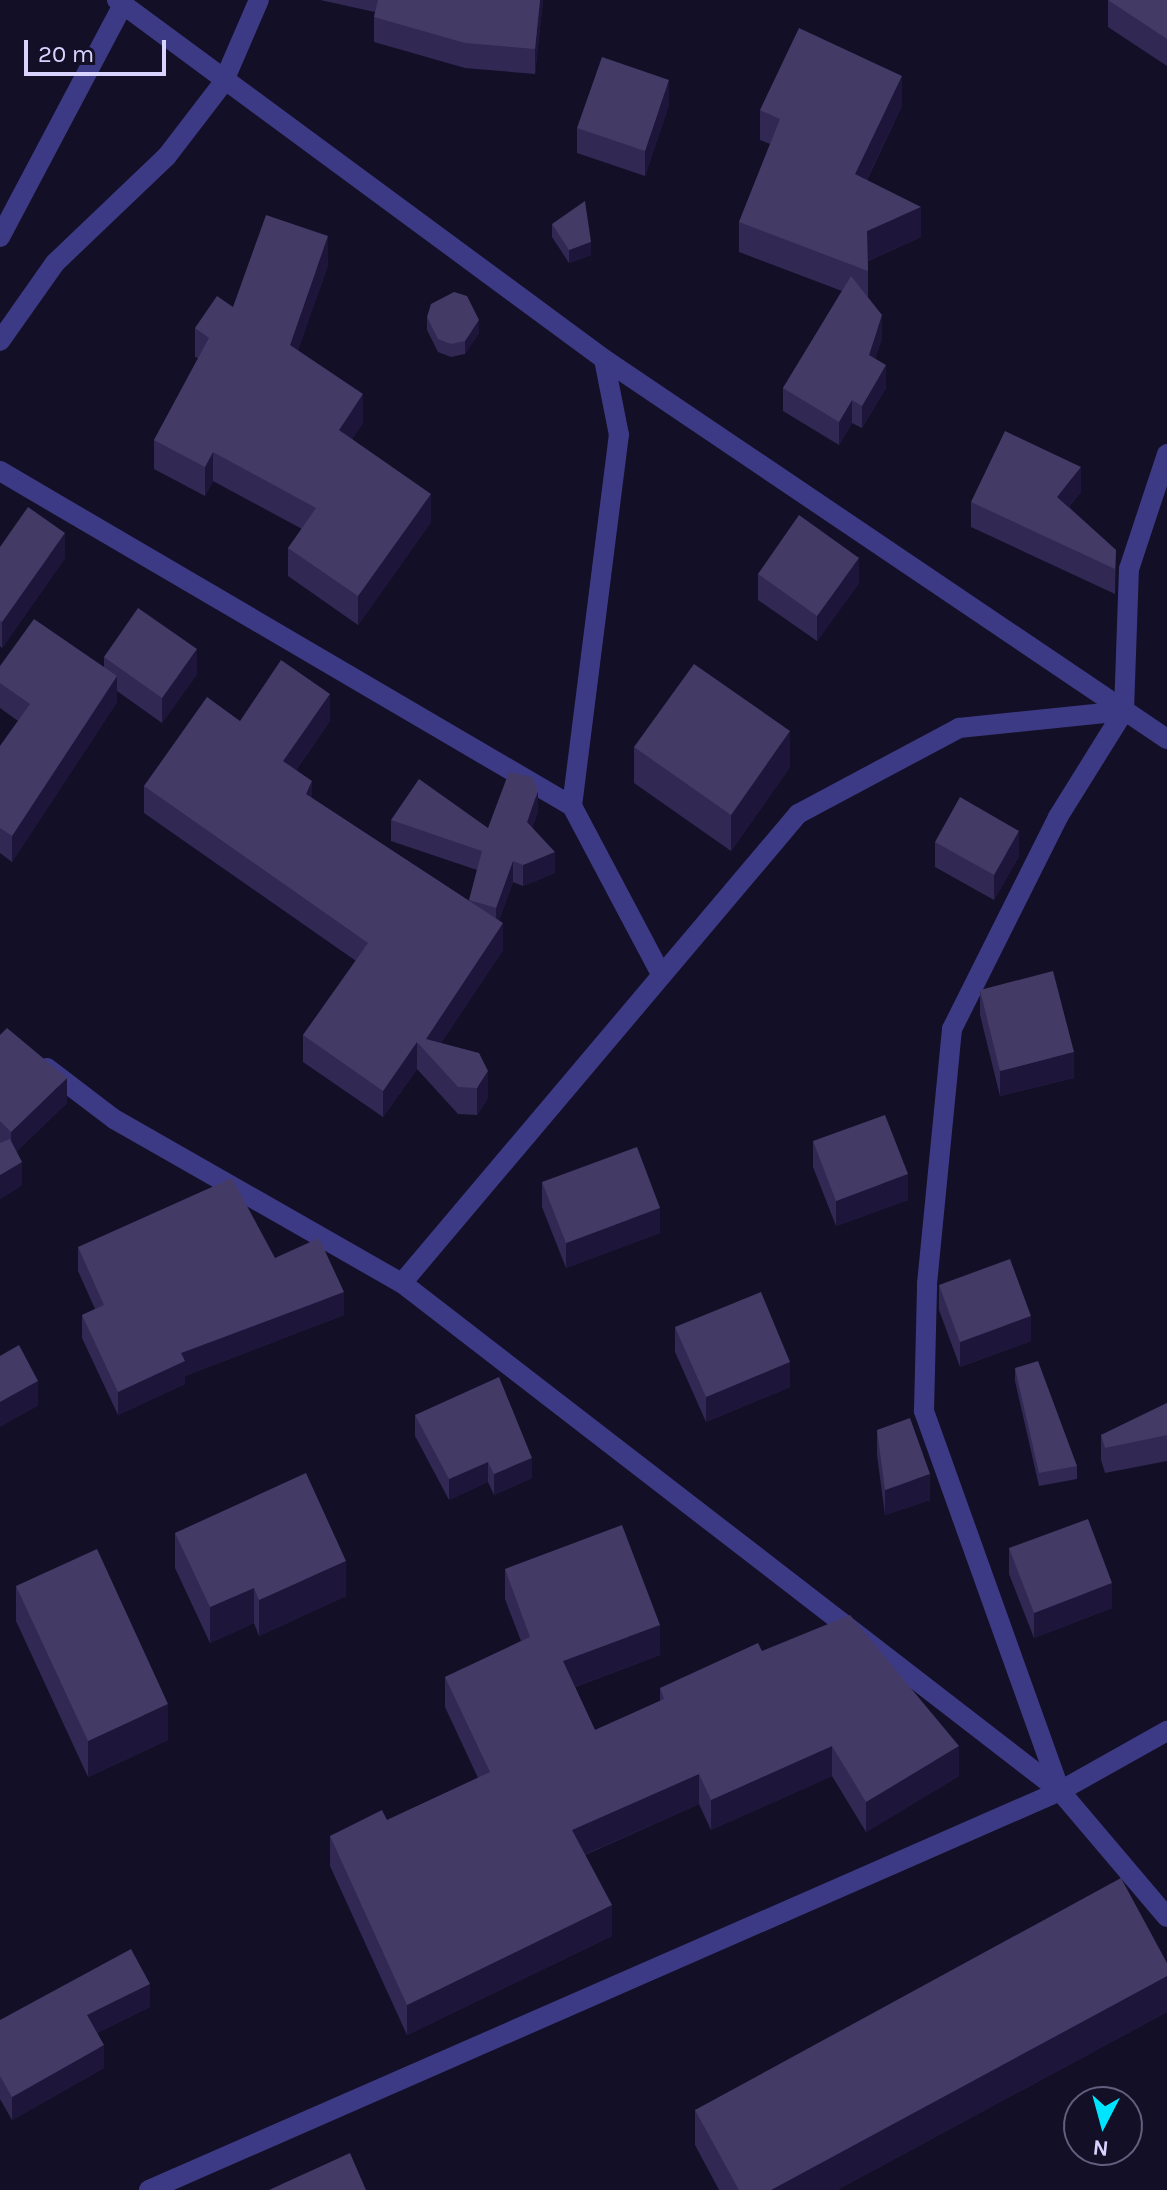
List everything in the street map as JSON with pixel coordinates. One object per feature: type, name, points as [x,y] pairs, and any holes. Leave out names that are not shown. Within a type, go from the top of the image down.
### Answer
[{"type":"street","points":[[0,341],[55,263],[167,156],[223,83],[259,0]]},
{"type":"street","points":[[0,237],[120,2],[223,83],[604,359],[1167,739]]},
{"type":"street","points":[[572,806],[619,435],[604,359]]},
{"type":"street","points":[[1060,1791],[924,1411],[927,1284],[952,1029],[1058,817],[1124,711],[1129,569],[1167,454]]},
{"type":"street","points":[[0,471],[572,806],[660,972]]},
{"type":"street","points":[[402,1283],[660,972],[798,814],[959,728],[1124,711]]},
{"type":"street","points":[[25,1051],[114,1119],[402,1283],[1060,1791],[1167,1917]]},
{"type":"street","points":[[149,2190],[1060,1791],[1167,1731]]},
{"type":"building","points":[[378,0],[540,0],[535,49],[465,43],[374,17]]},
{"type":"building","points":[[1108,0],[1167,0],[1167,39]]},
{"type":"building","points":[[799,28],[902,76],[855,174],[921,207],[867,231],[868,271],[739,222],[780,119],[760,110]]},
{"type":"building","points":[[602,57],[669,80],[645,151],[577,128]]},
{"type":"building","points":[[585,201],[591,242],[569,250],[552,224]]},
{"type":"building","points":[[266,215],[328,236],[290,345],[363,394],[339,430],[431,494],[358,596],[288,548],[316,508],[213,452],[205,467],[154,440],[209,338],[195,328],[217,296],[233,307]]},
{"type":"building","points":[[851,276],[882,315],[869,355],[886,365],[862,406],[852,400],[839,422],[783,388]]},
{"type":"building","points":[[454,292],[467,296],[479,320],[465,341],[451,344],[438,339],[427,317],[431,304]]},
{"type":"building","points":[[1005,431],[1081,467],[1057,497],[1116,550],[1115,569],[971,502]]},
{"type":"building","points":[[28,507],[65,533],[2,622],[0,547]]},
{"type":"building","points":[[799,515],[859,558],[817,616],[758,574]]},
{"type":"building","points":[[138,608],[197,649],[162,698],[104,657]]},
{"type":"building","points":[[34,619],[117,676],[12,836],[0,828],[0,746],[30,704],[0,683],[0,666]]},
{"type":"building","points":[[281,660],[330,694],[283,761],[312,781],[306,794],[503,923],[426,1039],[479,1053],[488,1071],[477,1088],[458,1087],[417,1042],[383,1091],[303,1035],[368,943],[144,786],[207,697],[240,721]]},
{"type":"building","points":[[694,664],[790,731],[731,815],[634,747]]},
{"type":"building","points":[[509,772],[532,777],[538,791],[527,822],[555,852],[523,865],[513,861],[496,908],[469,900],[482,851],[391,820],[419,779],[488,828]]},
{"type":"building","points":[[960,797],[1019,831],[994,875],[935,842]]},
{"type":"building","points":[[1053,971],[1074,1052],[1000,1071],[980,990]]},
{"type":"building","points":[[7,1028],[67,1078],[11,1132],[0,1121],[0,1035]]},
{"type":"building","points":[[885,1115],[908,1174],[836,1201],[813,1141]]},
{"type":"building","points":[[10,1139],[22,1162],[0,1175],[0,1143]]},
{"type":"building","points":[[637,1147],[660,1208],[566,1243],[542,1182]]},
{"type":"building","points":[[232,1178],[275,1258],[319,1238],[344,1292],[181,1353],[185,1361],[118,1392],[82,1315],[104,1305],[78,1247]]},
{"type":"building","points":[[1010,1259],[1031,1316],[960,1342],[939,1285]]},
{"type":"building","points":[[761,1292],[790,1362],[706,1397],[675,1327]]},
{"type":"building","points":[[19,1345],[38,1381],[0,1402],[0,1356]]},
{"type":"building","points":[[1038,1361],[1077,1466],[1039,1473],[1015,1368]]},
{"type":"building","points":[[499,1377],[532,1458],[494,1474],[488,1462],[449,1479],[415,1415]]},
{"type":"building","points":[[1167,1403],[1167,1435],[1105,1448],[1101,1435]]},
{"type":"building","points":[[910,1418],[930,1474],[885,1490],[877,1430]]},
{"type":"building","points":[[306,1473],[346,1561],[259,1600],[254,1588],[210,1607],[175,1533]]},
{"type":"building","points":[[1088,1519],[1112,1583],[1034,1613],[1009,1548]]},
{"type":"building","points":[[622,1525],[660,1625],[563,1661],[595,1730],[664,1699],[660,1688],[758,1643],[762,1651],[850,1615],[959,1746],[866,1802],[832,1746],[711,1800],[699,1774],[572,1830],[612,1905],[407,2005],[330,1836],[382,1810],[387,1820],[490,1772],[445,1677],[530,1637],[505,1569]]},
{"type":"building","points":[[97,1549],[168,1704],[88,1741],[16,1586]]},
{"type":"building","points":[[1121,1878],[1167,1963],[1167,1976],[771,2190],[739,2190],[695,2110]]},
{"type":"building","points":[[131,1949],[150,1984],[87,2015],[104,2045],[12,2097],[0,2076],[0,2020]]},
{"type":"building","points":[[350,2153],[366,2190],[269,2190]]}]
